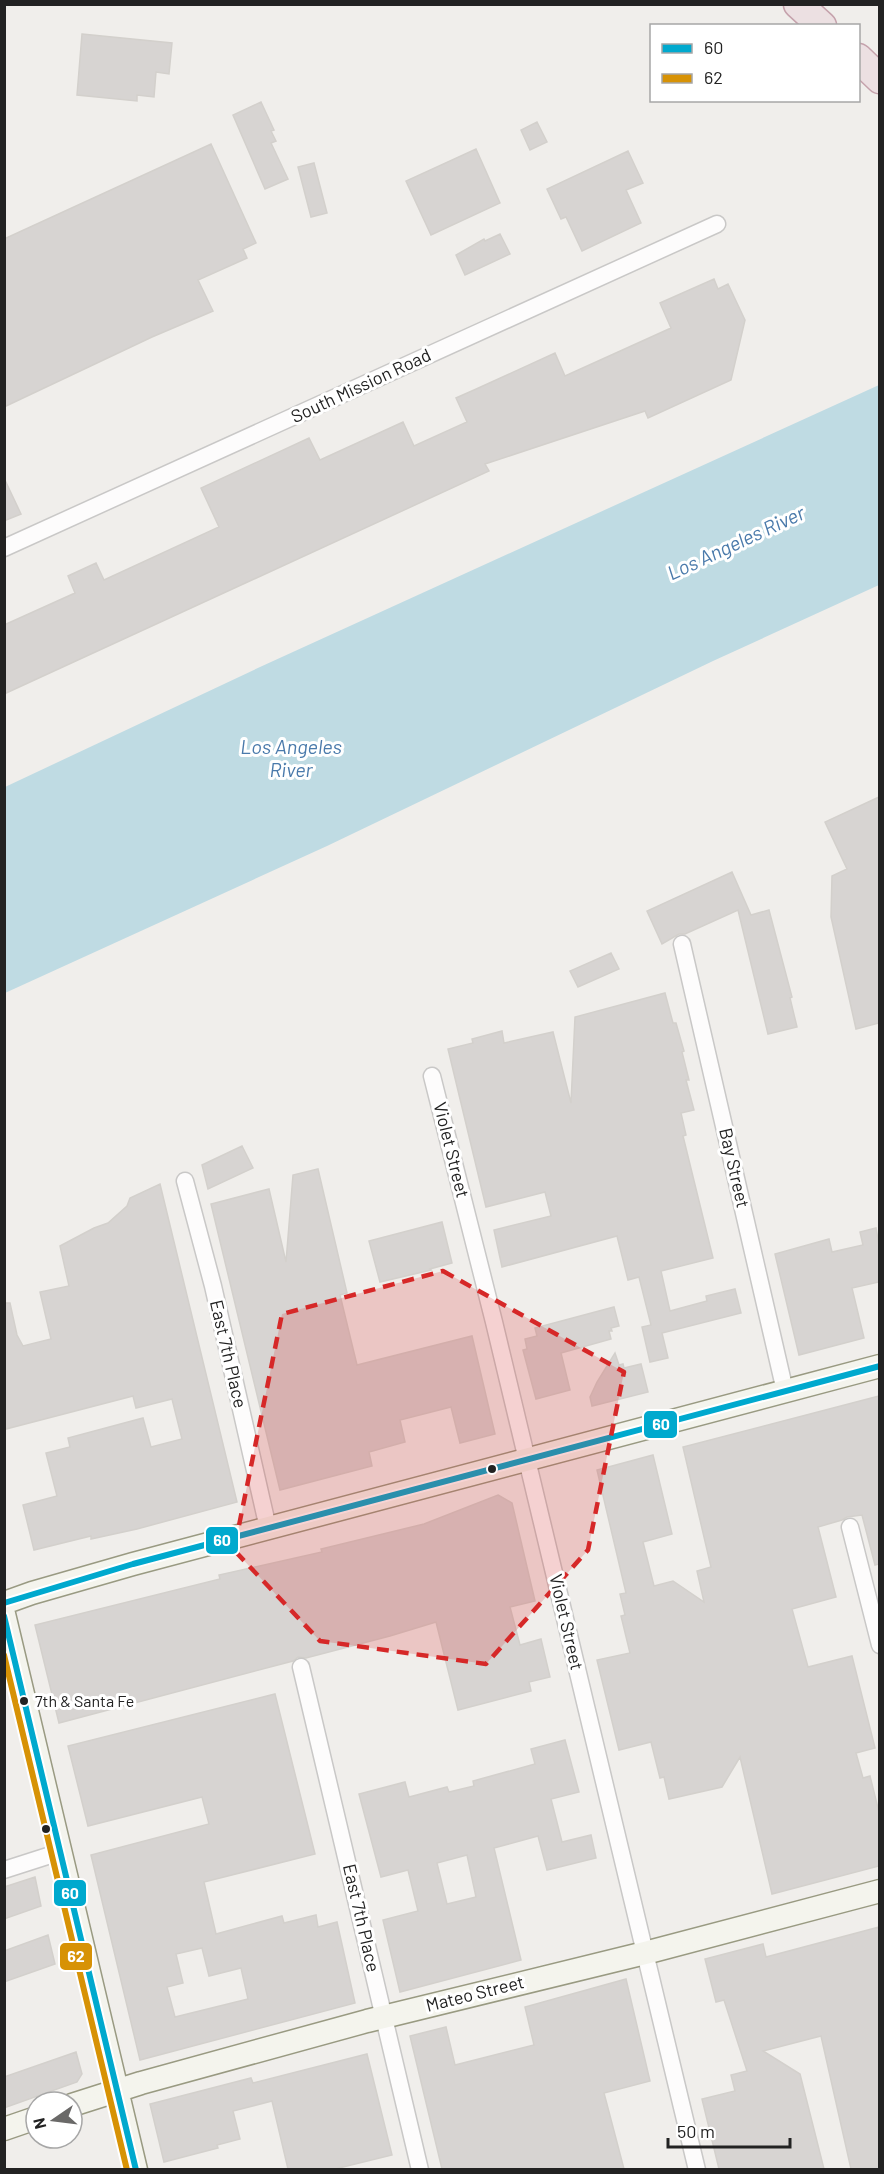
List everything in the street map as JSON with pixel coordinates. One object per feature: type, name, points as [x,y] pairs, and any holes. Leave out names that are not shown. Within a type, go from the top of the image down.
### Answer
[{"type":"highway","points":[[798,4],[820,24]]},
{"type":"highway","points":[[860,60],[879,79]]},
{"type":"main road","points":[[4,1603],[134,1564],[879,1366]]},
{"type":"main road","points":[[4,1614],[136,2169]]},
{"type":"main road","name":"Mateo Street","points":[[84,2101],[384,2016],[645,1953],[879,1891]]},
{"type":"main road","points":[[4,2129],[24,2122]]},
{"type":"street","name":"South Mission Road","points":[[4,548],[717,224]]},
{"type":"street","name":"Bay Street","points":[[682,944],[785,1391]]},
{"type":"street","name":"Violet Street","points":[[432,1076],[527,1460],[697,2169]]},
{"type":"street","name":"East 7th Place","points":[[185,1181],[213,1286],[268,1528]]},
{"type":"street","points":[[850,1527],[879,1646]]},
{"type":"street","name":"East 7th Place","points":[[301,1667],[420,2169]]},
{"type":"street","points":[[4,1870],[60,1852]]},
{"type":"highlighted area","points":[[443,1271],[624,1372],[588,1550],[486,1664],[320,1641],[234,1550],[282,1314]]},
{"type":"water","name":"Los Angeles River","points":[[879,385],[879,585],[713,661],[327,846],[5,993],[5,787],[260,667]]},
{"type":"building","points":[[82,34],[172,43],[169,74],[156,72],[154,97],[137,95],[137,101],[77,95]]},
{"type":"building","points":[[261,102],[274,130],[271,131],[276,141],[271,143],[288,179],[265,189],[233,115]]},
{"type":"building","points":[[537,122],[547,142],[530,150],[521,130]]},
{"type":"building","points":[[211,144],[256,243],[243,249],[247,258],[198,280],[213,311],[152,337],[4,407],[4,239]]},
{"type":"building","points":[[476,149],[500,203],[431,235],[406,181]]},
{"type":"building","points":[[628,151],[643,183],[626,190],[641,223],[582,251],[566,217],[561,219],[547,189]]},
{"type":"building","points":[[314,163],[327,213],[311,217],[298,167]]},
{"type":"building","points":[[500,234],[510,254],[465,275],[456,255],[484,239],[485,241]]},
{"type":"building","points":[[714,279],[718,289],[728,284],[745,320],[731,380],[648,418],[645,411],[485,464],[489,471],[4,694],[4,625],[75,593],[68,576],[96,563],[104,580],[219,527],[201,488],[309,438],[320,460],[403,422],[414,446],[467,422],[456,398],[555,353],[565,376],[671,328],[660,303]]},
{"type":"building","points":[[4,478],[21,514],[4,521]]},
{"type":"building","points":[[879,797],[879,1023],[856,1029],[831,917],[832,876],[847,869],[825,822]]},
{"type":"building","points":[[732,872],[751,915],[769,910],[792,997],[790,998],[797,1027],[768,1034],[738,910],[685,934],[679,934],[662,944],[647,911]]},
{"type":"building","points":[[611,953],[619,969],[578,987],[570,971]]},
{"type":"building","points":[[665,993],[684,1051],[682,1052],[689,1080],[686,1080],[694,1110],[681,1113],[686,1135],[683,1136],[713,1258],[661,1271],[670,1311],[707,1301],[706,1296],[735,1289],[741,1313],[662,1333],[668,1358],[650,1362],[642,1327],[651,1325],[639,1277],[628,1280],[617,1236],[502,1267],[494,1230],[551,1216],[545,1192],[486,1207],[448,1049],[473,1043],[472,1039],[502,1031],[504,1043],[553,1032],[571,1103],[575,1017]]},
{"type":"building","points":[[242,1146],[253,1168],[208,1189],[202,1165]]},
{"type":"building","points":[[318,1169],[347,1293],[340,1295],[357,1365],[472,1336],[495,1434],[460,1443],[451,1407],[400,1420],[405,1442],[369,1452],[372,1466],[280,1490],[211,1204],[269,1189],[286,1262],[293,1175]]},
{"type":"building","points":[[160,1184],[237,1502],[137,1529],[91,1539],[91,1536],[34,1550],[23,1505],[57,1496],[46,1453],[70,1447],[68,1438],[143,1418],[151,1447],[182,1439],[172,1399],[136,1408],[133,1396],[6,1429],[4,1422],[4,1303],[10,1303],[17,1335],[23,1346],[51,1339],[40,1292],[69,1286],[60,1246],[108,1223],[127,1206],[130,1198]]},
{"type":"building","points":[[442,1222],[452,1263],[380,1282],[369,1241]]},
{"type":"building","points":[[876,1228],[879,1245],[879,1282],[852,1288],[864,1338],[799,1355],[775,1254],[829,1239],[832,1252],[863,1245],[860,1232]]},
{"type":"building","points":[[614,1307],[619,1326],[609,1331],[611,1339],[561,1353],[570,1390],[536,1399],[523,1350],[527,1349],[525,1339],[537,1336],[535,1328]]},
{"type":"building","points":[[615,1353],[619,1365],[623,1364],[624,1368],[641,1364],[648,1392],[592,1406],[590,1397]]},
{"type":"building","points":[[879,1396],[879,1564],[875,1565],[862,1515],[847,1517],[818,1527],[836,1597],[792,1609],[808,1667],[852,1656],[875,1748],[856,1753],[863,1778],[870,1776],[879,1812],[879,1866],[772,1894],[740,1757],[722,1787],[669,1799],[664,1777],[660,1778],[651,1742],[619,1750],[597,1660],[630,1653],[621,1616],[625,1615],[620,1594],[626,1593],[597,1470],[653,1455],[672,1534],[643,1542],[654,1586],[673,1581],[704,1602],[697,1571],[711,1567],[683,1447]]},
{"type":"building","points":[[498,1495],[512,1503],[535,1601],[510,1607],[520,1645],[541,1639],[550,1677],[529,1682],[531,1691],[458,1710],[436,1622],[306,1658],[298,1657],[293,1661],[59,1723],[35,1625],[220,1579],[219,1575],[322,1552],[321,1549],[424,1524]]},
{"type":"building","points":[[275,1694],[315,1854],[204,1882],[216,1934],[282,1916],[284,1923],[316,1915],[318,1927],[337,1922],[355,2003],[140,2060],[91,1855],[209,1824],[202,1797],[88,1826],[68,1746]],"holes":[[[202,1948],[209,1976],[241,1968],[248,1999],[175,2017],[167,1987],[183,1983],[176,1954]]]},
{"type":"building","points":[[565,1740],[579,1792],[551,1799],[562,1842],[591,1835],[596,1858],[547,1870],[538,1836],[494,1848],[521,1960],[400,1992],[383,1920],[418,1911],[408,1870],[381,1877],[359,1794],[405,1782],[409,1797],[447,1787],[449,1792],[474,1786],[473,1781],[535,1764],[531,1749]],"holes":[[[467,1855],[476,1897],[447,1904],[437,1863]]]},
{"type":"building","points":[[35,1877],[41,1906],[4,1919],[4,1887]]},
{"type":"building","points":[[879,1927],[879,2169],[851,2169],[821,2036],[763,2051],[800,2074],[824,2169],[719,2169],[702,2099],[735,2091],[731,2075],[747,2071],[724,2000],[716,2002],[705,1959],[763,1944],[766,1957]]},
{"type":"building","points":[[48,1935],[55,1964],[4,1982],[4,1951]]},
{"type":"building","points":[[626,1979],[650,2081],[604,2093],[624,2169],[442,2169],[410,2036],[446,2027],[455,2065],[534,2045],[525,2007]]},
{"type":"building","points":[[76,2052],[82,2074],[77,2082],[55,2090],[24,2090],[24,2101],[4,2108],[4,2077]]},
{"type":"building","points":[[367,2054],[392,2155],[335,2169],[288,2169],[272,2101],[233,2111],[240,2139],[217,2145],[218,2148],[164,2162],[150,2104],[251,2078],[253,2083]]},
{"type":"transit line","name":"60","points":[[4,1603],[133,1564],[880,1366]]},
{"type":"transit line","name":"60","points":[[4,1616],[136,2170]]},
{"type":"transit line","name":"62","points":[[4,1655],[127,2170]]},
{"type":"place","name":"7th & Santa Fe","points":[[24,1701]]}]
